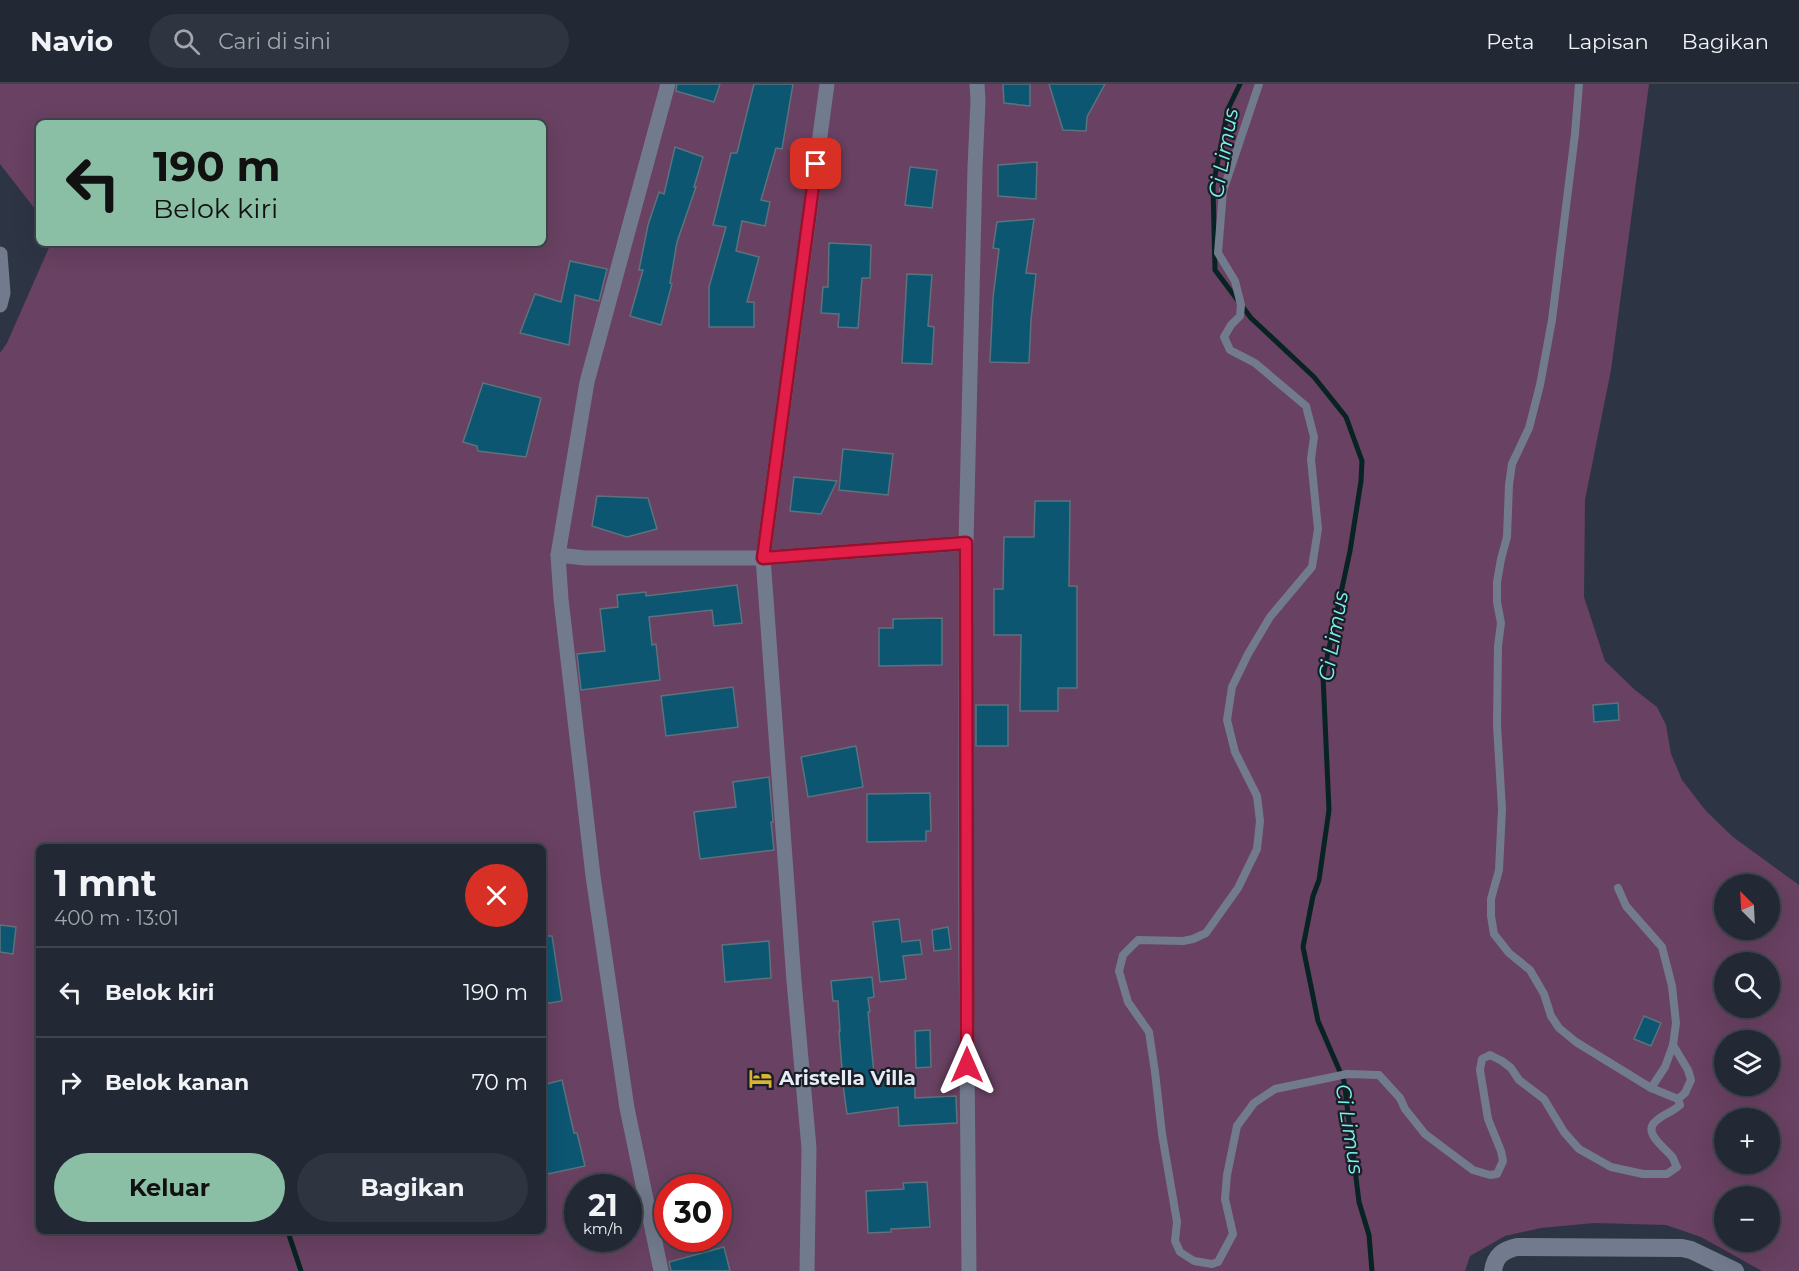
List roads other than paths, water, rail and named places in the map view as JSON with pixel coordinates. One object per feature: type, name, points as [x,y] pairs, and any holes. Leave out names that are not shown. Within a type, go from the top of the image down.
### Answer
[{"type":"street","points":[[661,1271],[627,1107],[593,876],[558,555],[587,382],[668,84]]},
{"type":"street","points":[[807,1271],[809,1148],[794,981],[763,558],[827,84]]},
{"type":"street","points":[[969,1271],[966,543],[977,84]]},
{"type":"street","points":[[0,254],[3,293],[0,305]]},
{"type":"street","points":[[558,555],[585,558],[763,558],[966,543]]},
{"type":"street","points":[[1493,1271],[1495,1261],[1503,1251],[1517,1247],[1682,1248],[1735,1271]]},
{"type":"lane","points":[[1259,84],[1223,191],[1218,253],[1235,281],[1241,305],[1240,316],[1224,337],[1230,350],[1255,363],[1306,406],[1314,437],[1311,459],[1318,529],[1312,567],[1270,617],[1232,687],[1227,720],[1235,752],[1257,796],[1260,821],[1257,849],[1238,888],[1206,933],[1184,940],[1138,940],[1123,955],[1119,970],[1128,1002],[1149,1032],[1162,1134],[1177,1222],[1175,1241],[1180,1252],[1194,1261],[1212,1264],[1218,1262],[1233,1234],[1225,1199],[1227,1175],[1237,1126],[1254,1103],[1275,1089],[1347,1074],[1379,1075],[1400,1098],[1405,1109],[1425,1134],[1473,1170],[1490,1175],[1497,1174],[1503,1161],[1488,1119],[1480,1070],[1482,1059],[1490,1055],[1511,1068],[1519,1080],[1544,1099],[1564,1132],[1579,1149],[1611,1167],[1642,1174],[1666,1174],[1677,1167],[1674,1159],[1652,1134],[1652,1127],[1654,1121],[1680,1105],[1678,1099],[1651,1088],[1576,1042],[1559,1028],[1530,970],[1509,953],[1494,934],[1491,916],[1491,899],[1499,870],[1502,818],[1497,725],[1500,623],[1497,582],[1507,537],[1512,464],[1529,428],[1540,385],[1552,320],[1579,84]]},
{"type":"lane","points":[[1618,888],[1626,906],[1662,947],[1671,986],[1676,1023],[1673,1045],[1665,1067],[1651,1088]]},
{"type":"lane","points":[[1673,1045],[1688,1070],[1691,1080],[1685,1093],[1678,1099]]},
{"type":"waterway","name":"Ci Limus","points":[[1240,84],[1228,109],[1213,186],[1215,270],[1251,318],[1314,377],[1346,417],[1362,461],[1350,551],[1323,676],[1329,810],[1319,880],[1313,896],[1303,947],[1318,1021],[1344,1081],[1359,1202],[1369,1235],[1372,1271]]},
{"type":"waterway","points":[[289,1234],[301,1271]]},
{"type":"place","name":"Aristella Villa","points":[[761,1078]]}]
